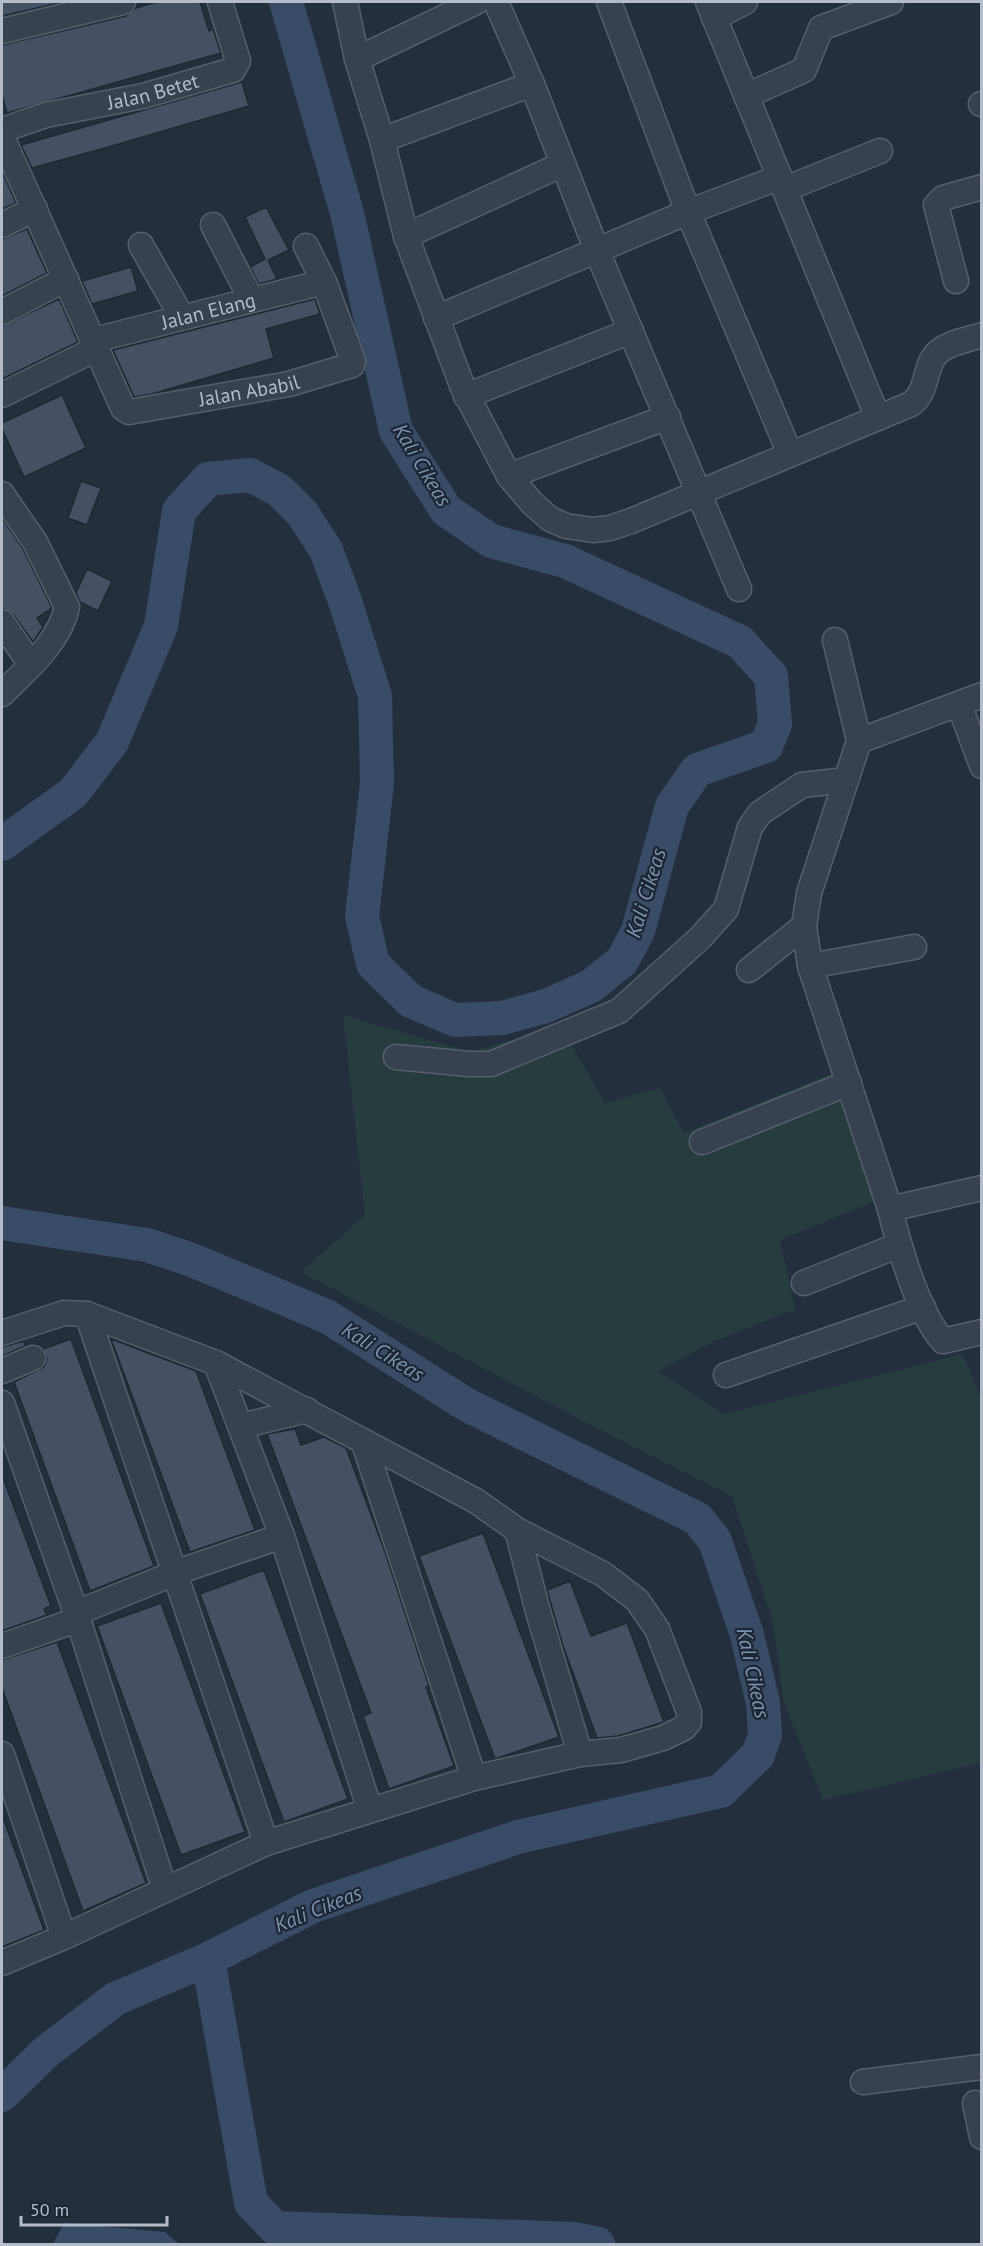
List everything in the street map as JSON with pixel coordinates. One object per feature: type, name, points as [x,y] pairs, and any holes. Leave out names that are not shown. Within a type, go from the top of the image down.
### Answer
[{"type":"street","points":[[2,31],[123,2]]},
{"type":"street","name":"Jalan Betet","points":[[2,130],[46,115],[143,96],[233,70],[238,61],[220,2]]},
{"type":"street","points":[[345,2],[357,58],[382,140],[406,236],[466,396],[509,476],[532,503],[550,519],[566,526],[593,530],[610,528],[878,418],[918,399],[932,359],[938,352],[981,335]]},
{"type":"street","points":[[357,58],[476,2]]},
{"type":"street","points":[[496,2],[532,84],[597,251],[700,490],[739,589]]},
{"type":"street","points":[[609,2],[688,212],[790,454]]},
{"type":"street","points":[[745,2],[711,10],[878,418]]},
{"type":"street","points":[[747,96],[804,70],[821,28],[891,2]]},
{"type":"street","points":[[382,140],[532,84]]},
{"type":"street","points":[[2,136],[96,344]]},
{"type":"street","points":[[436,318],[688,212],[880,151]]},
{"type":"street","points":[[406,236],[563,164]]},
{"type":"street","points":[[956,281],[936,205],[943,198],[981,187]]},
{"type":"street","points":[[2,225],[35,209]]},
{"type":"street","points":[[213,225],[251,299]]},
{"type":"street","points":[[141,244],[182,317]]},
{"type":"street","points":[[306,246],[324,282]]},
{"type":"street","points":[[2,312],[66,279]]},
{"type":"street","name":"Jalan Elang","points":[[2,395],[96,344],[182,317],[324,282]]},
{"type":"street","name":"Jalan Ababil","points":[[96,344],[123,408],[129,412],[289,384],[346,368],[353,361],[324,282]]},
{"type":"street","points":[[466,396],[631,331]]},
{"type":"street","points":[[509,476],[668,417]]},
{"type":"street","points":[[2,494],[35,542],[67,607],[65,617],[31,665],[2,694]]},
{"type":"street","points":[[2,622],[31,665]]},
{"type":"street","points":[[835,640],[859,741],[809,894],[804,926],[810,966],[890,1209],[899,1245],[923,1307],[943,1341],[981,1332]]},
{"type":"street","points":[[859,741],[981,695]]},
{"type":"street","points":[[959,704],[981,766]]},
{"type":"street","points":[[396,1057],[491,1064],[619,1011],[705,934],[726,909],[750,827],[760,813],[802,784],[846,780]]},
{"type":"street","points":[[749,970],[804,926]]},
{"type":"street","points":[[810,966],[914,947]]},
{"type":"street","points":[[702,1142],[849,1083]]},
{"type":"street","points":[[890,1209],[981,1188]]},
{"type":"street","points":[[804,1283],[899,1245]]},
{"type":"street","points":[[726,1375],[923,1307]]},
{"type":"street","points":[[2,1333],[64,1313],[87,1314],[216,1362],[476,1501],[517,1530],[603,1574],[638,1600],[657,1629],[689,1712],[689,1722],[684,1728],[663,1738],[621,1750],[580,1754],[474,1778],[266,1843],[64,1937],[2,1963]]},
{"type":"street","points":[[87,1314],[266,1843]]},
{"type":"street","points":[[2,1371],[33,1358]]},
{"type":"street","points":[[216,1362],[282,1536],[370,1810]]},
{"type":"street","points":[[2,1403],[76,1613],[165,1890]]},
{"type":"street","points":[[241,1426],[307,1410]]},
{"type":"street","points":[[364,1443],[474,1778]]},
{"type":"street","points":[[517,1530],[537,1608],[580,1754]]},
{"type":"street","points":[[76,1613],[175,1572],[282,1536]]},
{"type":"street","points":[[2,1646],[74,1621],[76,1613]]},
{"type":"street","points":[[2,1754],[64,1937]]},
{"type":"street","points":[[863,2082],[981,2067]]},
{"type":"street","points":[[975,2103],[981,2137]]},
{"type":"green space","points":[[343,1015],[470,1052],[561,1026],[605,1103],[660,1088],[684,1133],[843,1069],[881,1199],[780,1240],[795,1309],[715,1341],[658,1371],[724,1414],[963,1354],[982,1400],[981,1763],[823,1800],[784,1703],[773,1623],[732,1496],[581,1420],[301,1272],[365,1215]]},
{"type":"water","points":[[64,2223],[165,2232],[179,2244],[53,2244]]},
{"type":"building","points":[[2,2],[64,2],[2,16]]},
{"type":"building","points":[[157,2],[200,2],[209,31],[213,29],[221,53],[7,113],[2,95],[2,45],[126,16],[136,8]]},
{"type":"building","points":[[242,82],[249,106],[105,148],[32,168],[21,145]]},
{"type":"building","points":[[2,171],[16,203],[2,209]]},
{"type":"building","points":[[266,207],[289,250],[268,260],[277,279],[259,284],[250,267],[265,259],[245,217]]},
{"type":"building","points":[[27,229],[47,273],[2,296],[2,239]]},
{"type":"building","points":[[131,267],[138,291],[92,304],[82,281]]},
{"type":"building","points":[[59,299],[78,342],[2,379],[2,326]]},
{"type":"building","points":[[315,299],[320,314],[266,329],[274,358],[152,394],[134,397],[113,350]]},
{"type":"building","points":[[62,395],[86,448],[24,477],[2,429],[2,423]]},
{"type":"building","points":[[81,481],[101,488],[87,525],[68,518]]},
{"type":"building","points":[[2,518],[23,549],[52,608],[37,618],[43,627],[33,642],[13,614],[2,608]]},
{"type":"building","points":[[87,569],[112,581],[98,611],[80,602],[76,593]]},
{"type":"building","points":[[71,1339],[154,1566],[90,1591],[14,1382],[44,1367],[47,1359],[43,1349]]},
{"type":"building","points":[[111,1339],[196,1371],[255,1530],[190,1552]]},
{"type":"building","points":[[24,1341],[25,1346],[2,1356],[2,1347]]},
{"type":"building","points":[[295,1429],[301,1445],[324,1437],[346,1448],[385,1552],[429,1686],[426,1687],[454,1766],[389,1789],[363,1716],[371,1713],[267,1434]]},
{"type":"building","points":[[2,1475],[51,1606],[44,1609],[47,1615],[2,1631]]},
{"type":"building","points":[[483,1533],[559,1737],[495,1759],[419,1556]]},
{"type":"building","points":[[264,1570],[348,1799],[284,1822],[200,1594]]},
{"type":"building","points":[[570,1581],[591,1636],[627,1623],[664,1722],[618,1736],[597,1738],[563,1646],[547,1590]]},
{"type":"building","points":[[161,1603],[245,1832],[181,1855],[97,1626]]},
{"type":"building","points":[[57,1642],[146,1883],[83,1911],[2,1688],[2,1660]]},
{"type":"building","points":[[2,1819],[44,1930],[2,1947]]},
{"type":"waterway","name":"Kali Cikeas","points":[[2,844],[73,793],[112,742],[161,626],[179,511],[208,479],[250,475],[279,490],[302,513],[326,550],[375,696],[377,783],[362,916],[373,964],[411,1001],[455,1020],[502,1018],[546,1006],[591,986],[622,961],[638,931],[672,806],[697,770],[766,746],[775,724],[771,676],[740,642],[565,561],[491,541],[446,510],[396,431],[347,213],[286,2]]},
{"type":"waterway","name":"Kali Cikeas","points":[[2,1223],[147,1245],[192,1260],[281,1297],[328,1317],[467,1405],[698,1519],[715,1541],[747,1635],[763,1703],[765,1735],[758,1755],[721,1791],[518,1837],[313,1906],[208,1959],[115,1999],[46,2052],[2,2095]]},
{"type":"waterway","points":[[208,1959],[251,2203],[275,2228],[574,2239],[598,2244]]}]
